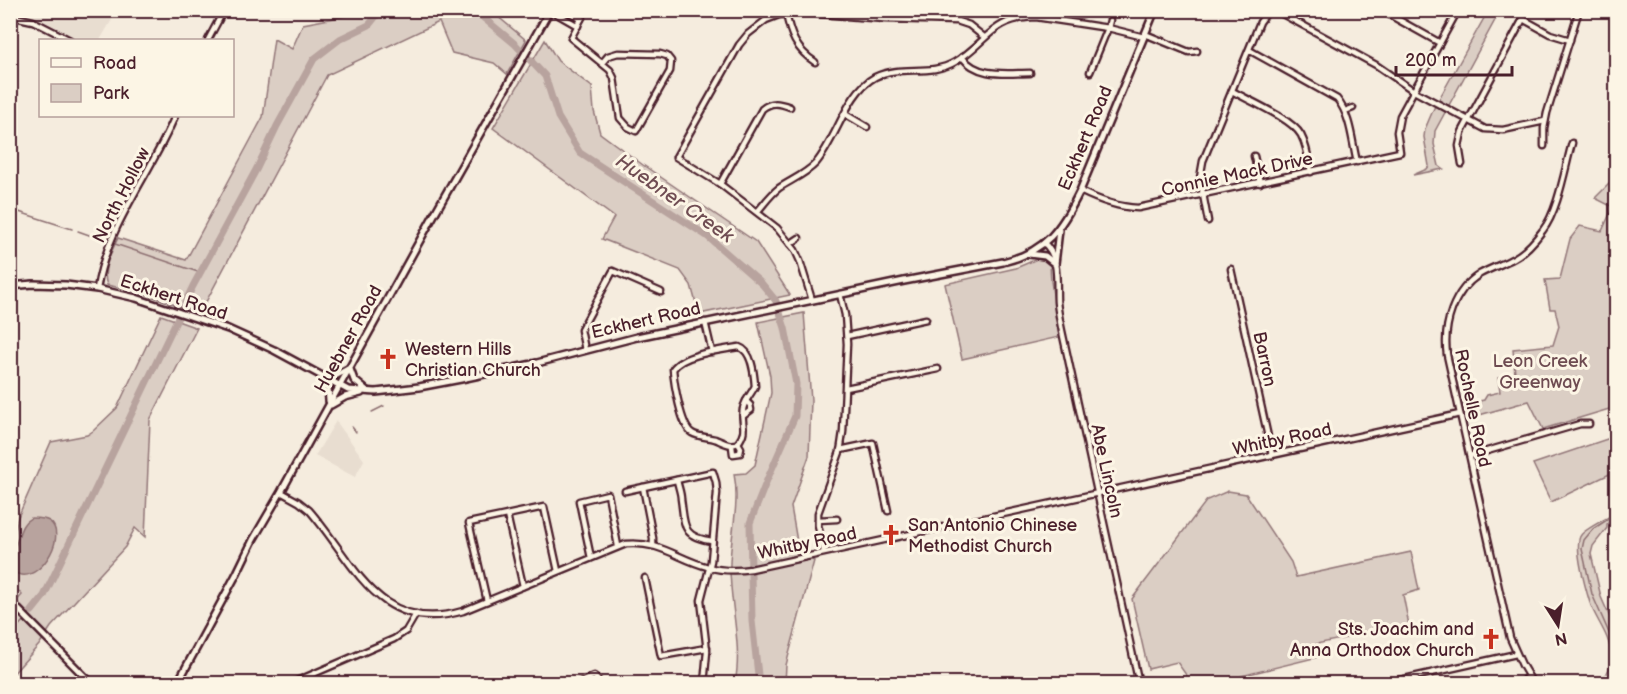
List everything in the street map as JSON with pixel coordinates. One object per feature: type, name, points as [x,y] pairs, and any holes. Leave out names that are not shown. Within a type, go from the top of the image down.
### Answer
[{"type":"main road","name":"Huebner Road","points":[[177,684],[439,204],[550,10]]},
{"type":"main road","name":"Eckhert Road","points":[[10,286],[50,284],[121,294],[228,329],[274,350],[339,386],[348,390],[369,392],[429,385],[537,363],[705,322],[1004,262],[1027,254],[1044,243],[1059,228],[1070,212],[1155,10]]},
{"type":"main road","points":[[1055,264],[1059,228]]},
{"type":"main road","points":[[1027,254],[1040,254],[1055,264]]},
{"type":"main road","points":[[329,406],[330,395],[324,378],[337,375],[349,368],[354,380],[369,392]]},
{"type":"main road","points":[[329,406],[345,397],[369,392]]},
{"type":"main road","points":[[11,602],[92,684]]},
{"type":"street","points":[[209,39],[224,10]]},
{"type":"street","points":[[550,10],[578,26]]},
{"type":"street","points":[[565,10],[581,19]]},
{"type":"street","points":[[586,10],[571,38],[610,70],[613,75],[620,118],[628,127],[636,131],[670,71],[669,59],[660,54],[618,53],[608,56],[602,63]]},
{"type":"street","points":[[1208,221],[1200,178],[1203,161],[1260,22],[1269,10]]},
{"type":"street","points":[[1275,10],[1376,65],[1414,91],[1485,129],[1498,130],[1545,121]]},
{"type":"street","points":[[1381,10],[1440,43]]},
{"type":"street","points":[[1414,91],[1458,10]]},
{"type":"street","points":[[1544,146],[1545,121],[1579,10]]},
{"type":"street","points":[[812,300],[804,270],[795,250],[777,228],[720,184],[676,157],[743,39],[760,24],[773,17],[801,12],[884,20],[957,21],[969,25],[984,37]]},
{"type":"street","points":[[786,13],[790,34],[801,51],[815,62]]},
{"type":"street","points":[[10,16],[33,21],[68,39]]},
{"type":"street","points":[[757,212],[774,192],[817,161],[858,93],[869,81],[888,72],[933,70],[951,64],[993,30],[1008,22],[1036,17],[1108,28],[1144,36],[1189,52],[1197,51]]},
{"type":"street","points":[[1462,164],[1460,139],[1523,19],[1550,34],[1570,40]]},
{"type":"street","points":[[1090,72],[1110,20]]},
{"type":"street","points":[[1249,50],[1330,95],[1341,105],[1345,111],[1357,162]]},
{"type":"street","points":[[962,57],[970,66],[985,72],[1030,73]]},
{"type":"street","points":[[1232,91],[1298,130],[1305,146],[1311,172]]},
{"type":"street","name":"Connie Mack Drive","points":[[1080,191],[1112,204],[1137,208],[1400,152],[1398,124],[1414,91]]},
{"type":"street","points":[[720,184],[762,109],[776,103],[790,107]]},
{"type":"street","points":[[1345,111],[1353,108]]},
{"type":"street","points":[[845,114],[867,127]]},
{"type":"street","name":"North Hollow","points":[[97,289],[104,257],[113,234],[175,117]]},
{"type":"street","name":"Rochelle Road","points":[[1533,684],[1510,638],[1446,347],[1447,329],[1451,311],[1460,295],[1472,281],[1521,254],[1545,228],[1552,214],[1572,143]]},
{"type":"street","points":[[1254,156],[1260,183]]},
{"type":"street","points":[[790,244],[799,238]]},
{"type":"street","name":"Abe Lincoln","points":[[1044,243],[1055,264],[1062,331],[1139,684]]},
{"type":"street","name":"Barron","points":[[1231,269],[1272,455]]},
{"type":"street","points":[[585,350],[581,330],[613,271],[661,292]]},
{"type":"street","points":[[824,552],[818,513],[840,450],[846,388],[847,336],[840,294]]},
{"type":"street","points":[[847,336],[926,319]]},
{"type":"street","points":[[705,322],[712,352]]},
{"type":"street","points":[[738,347],[747,352],[755,386],[743,407],[744,432],[735,444],[692,433],[686,427],[683,418],[673,369],[687,359],[712,352],[738,347]]},
{"type":"street","points":[[846,388],[938,369]]},
{"type":"street","name":"Whitby Road","points":[[282,492],[309,510],[371,591],[388,604],[416,614],[436,616],[451,614],[487,601],[618,546],[638,543],[653,546],[708,567],[735,570],[766,566],[1460,414]]},
{"type":"street","points":[[1470,456],[1580,424],[1589,424]]},
{"type":"street","points":[[840,450],[873,443],[888,511]]},
{"type":"street","points":[[625,491],[713,472],[717,487],[711,561],[701,600],[707,648],[704,684]]},
{"type":"street","points":[[677,480],[687,530],[694,537],[712,541]]},
{"type":"street","points":[[643,487],[653,546]]},
{"type":"street","points":[[591,558],[579,501],[608,494],[618,546]]},
{"type":"street","points":[[487,601],[469,523],[544,507],[558,571]]},
{"type":"street","points":[[507,515],[523,586]]},
{"type":"street","points":[[818,520],[837,519]]},
{"type":"street","points":[[645,578],[661,656],[707,648]]},
{"type":"street","points":[[290,684],[394,639],[409,627],[416,614]]},
{"type":"street","points":[[1382,684],[1516,654]]},
{"type":"street","points":[[576,684],[594,676],[601,684]]},
{"type":"street","points":[[1519,684],[1528,676]]},
{"type":"shaded area","points":[[26,11],[117,11],[101,39],[77,39]]},
{"type":"shaded area","points":[[336,421],[364,460],[355,477],[315,456]]},
{"type":"shaded area","points":[[31,518],[49,521],[56,535],[45,562],[38,570],[22,575],[12,570],[10,561],[22,528]]},
{"type":"green space","points":[[490,10],[526,40],[507,74],[494,63],[452,53],[439,22],[327,75],[200,313],[139,292],[107,285],[106,267],[118,238],[186,260],[263,117],[274,39],[292,49],[303,24],[363,11]]},
{"type":"green space","points":[[1488,11],[1500,11],[1435,131],[1434,144],[1439,166],[1443,169],[1413,175],[1429,166],[1424,137],[1425,129],[1434,108]]},
{"type":"green space","points":[[545,40],[558,61],[592,87],[594,111],[600,133],[756,242],[790,295],[699,314],[691,285],[680,270],[602,239],[614,217],[493,128]]},
{"type":"green space","name":"Leon Creek Greenway","points":[[1616,177],[1616,407],[1543,429],[1529,401],[1465,419],[1461,405],[1484,400],[1487,395],[1500,392],[1498,378],[1515,375],[1513,349],[1553,345],[1559,326],[1555,309],[1550,309],[1545,280],[1560,279],[1570,239],[1580,226],[1602,231],[1613,207],[1595,198]]},
{"type":"green space","points":[[1037,259],[1048,261],[1050,264],[1059,337],[962,359],[945,284],[1016,268]]},
{"type":"green space","points":[[804,313],[811,400],[809,456],[791,507],[799,553],[814,561],[786,665],[785,683],[735,683],[737,638],[730,578],[736,507],[734,474],[746,473],[755,465],[771,393],[770,376],[758,322]]},
{"type":"green space","points":[[161,315],[197,328],[150,420],[145,537],[135,528],[125,547],[51,627],[39,645],[11,676],[10,608],[22,595],[11,583],[11,548],[18,517],[51,442],[87,435],[117,408]]},
{"type":"green space","points":[[1616,436],[1616,471],[1551,502],[1533,464]]},
{"type":"green space","points":[[1228,491],[1246,494],[1291,562],[1296,577],[1411,552],[1419,590],[1403,595],[1409,625],[1316,644],[1318,657],[1241,676],[1242,683],[1204,683],[1189,679],[1177,662],[1148,669],[1132,599],[1207,500]]},
{"type":"green space","points":[[1616,513],[1616,518],[1607,524],[1607,528],[1593,546],[1591,554],[1601,597],[1616,631],[1616,683],[1599,683],[1609,670],[1610,647],[1588,597],[1578,548],[1581,535]]},
{"type":"waterway","points":[[32,611],[44,596],[193,286],[314,59],[340,39],[369,25],[381,10]]},
{"type":"waterway","name":"Huebner Creek","points":[[474,10],[515,44],[545,76],[558,117],[580,153],[707,236],[762,284],[776,301],[785,328],[796,384],[795,416],[750,523],[752,621],[759,684]]},
{"type":"waterway","points":[[10,212],[19,212],[72,229]]},
{"type":"waterway","points":[[78,231],[106,241]]},
{"type":"waterway","points":[[115,244],[201,273]]},
{"type":"waterway","points":[[372,412],[384,406]]},
{"type":"waterway","points":[[352,427],[356,432]]},
{"type":"waterway","points":[[1616,514],[1593,529],[1584,540],[1582,549],[1592,594],[1616,649]]},
{"type":"waterway","points":[[27,616],[32,611]]},
{"type":"waterway","points":[[10,635],[24,620]]},
{"type":"waterway","points":[[1607,684],[1616,672]]},
{"type":"place","name":"Western Hills Christian Church","points":[[388,359]]},
{"type":"place","name":"San Antonio Chinese Methodist Church","points":[[891,535]]},
{"type":"place","name":"Sts. Joachim and Anna Orthodox Church","points":[[1491,639]]}]
